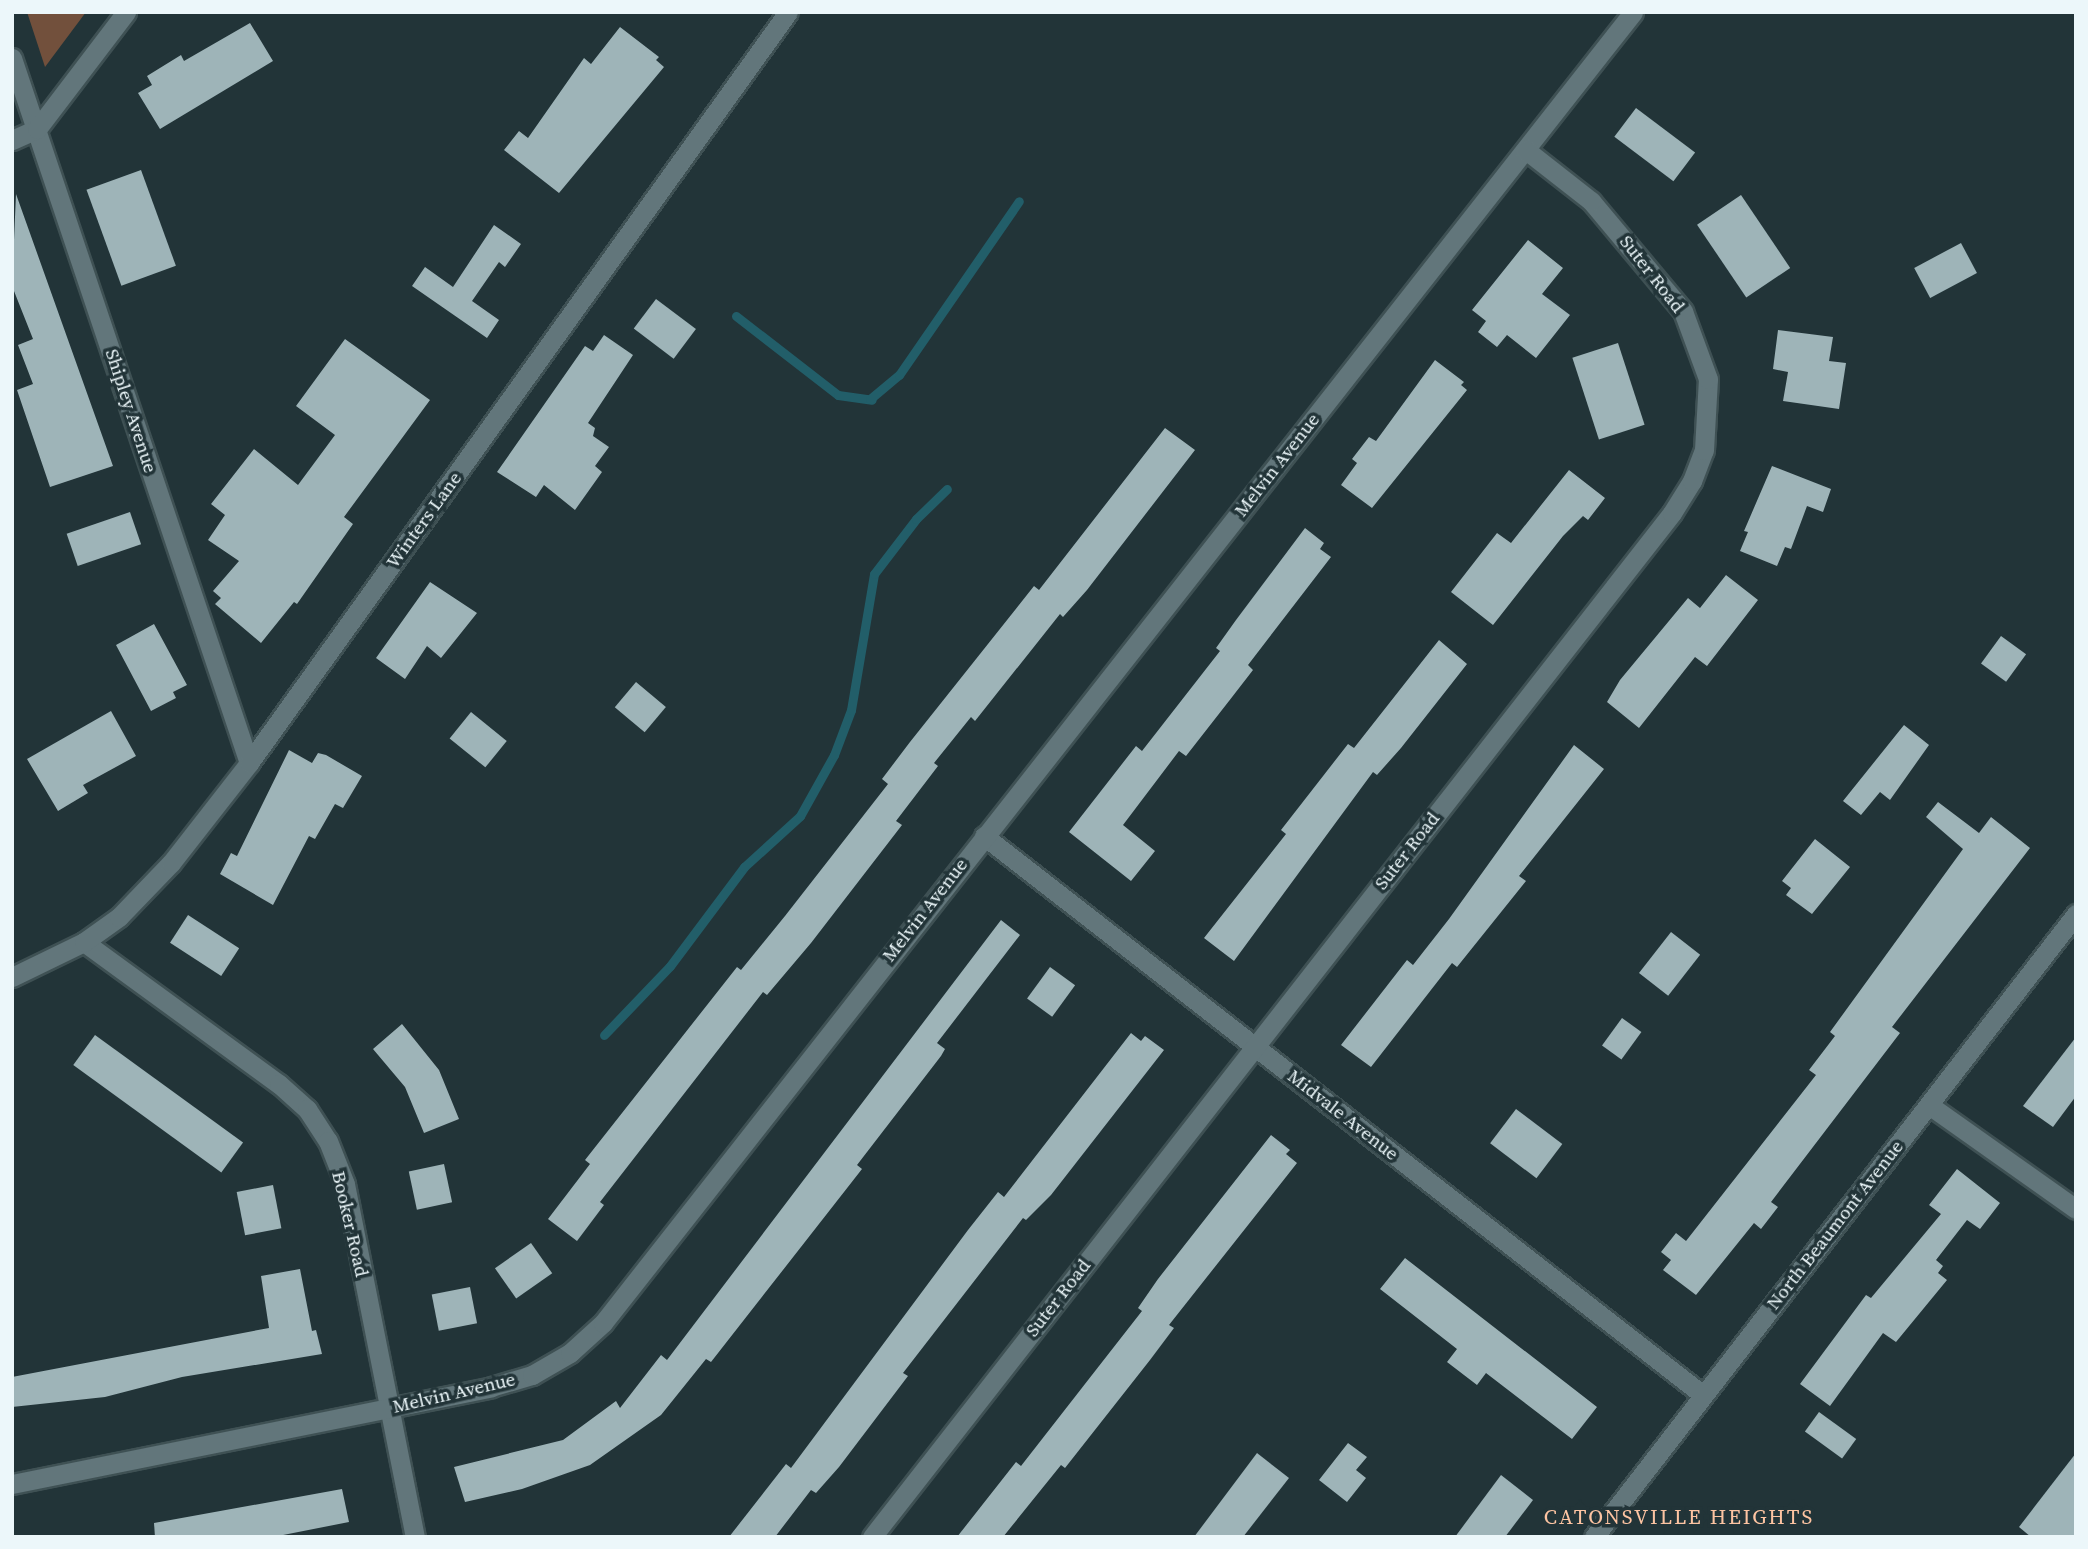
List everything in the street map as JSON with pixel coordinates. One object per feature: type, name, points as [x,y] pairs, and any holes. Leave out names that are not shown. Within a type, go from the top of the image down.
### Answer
[{"type":"street","points":[[12,140],[37,129],[126,12]]},
{"type":"street","name":"Winters Lane","points":[[12,977],[84,942],[120,917],[163,872],[249,763],[788,12]]},
{"type":"street","name":"Melvin Avenue","points":[[12,1484],[388,1408],[532,1375],[570,1353],[603,1323],[1633,12]]},
{"type":"street","name":"Shipley Avenue","points":[[12,58],[249,763]]},
{"type":"street","name":"Suter Road","points":[[872,1537],[1672,513],[1704,450],[1708,379],[1683,311],[1591,201],[1526,150]]},
{"type":"street","name":"Midvale Avenue","points":[[984,836],[1703,1395]]},
{"type":"street","name":"North Beaumont Avenue","points":[[1594,1537],[2076,914]]},
{"type":"street","name":"Booker Road","points":[[84,942],[307,1109],[328,1141],[345,1184],[415,1537]]},
{"type":"street","points":[[1929,1105],[2076,1209]]},
{"type":"shaded area","points":[[27,12],[86,12],[45,67]]},
{"type":"building","points":[[250,23],[273,61],[160,129],[138,93],[152,85],[147,76],[181,55],[184,61]]},
{"type":"building","points":[[620,27],[659,57],[656,60],[664,67],[559,193],[504,150],[519,131],[528,138],[584,58],[591,64]]},
{"type":"building","points":[[1636,108],[1695,153],[1673,181],[1614,137]]},
{"type":"building","points":[[141,170],[176,266],[121,286],[86,190]]},
{"type":"building","points":[[16,194],[113,466],[50,487],[17,390],[33,384],[18,345],[33,339],[12,286]]},
{"type":"building","points":[[1741,195],[1790,268],[1746,298],[1697,225]]},
{"type":"building","points":[[494,225],[521,244],[505,267],[499,262],[472,301],[499,320],[487,338],[412,286],[425,267],[453,287]]},
{"type":"building","points":[[1528,240],[1563,268],[1542,294],[1570,315],[1536,358],[1507,335],[1497,347],[1478,332],[1486,321],[1472,310]]},
{"type":"building","points":[[1961,243],[1977,273],[1930,298],[1914,268]]},
{"type":"building","points":[[656,299],[696,329],[674,359],[634,329]]},
{"type":"building","points":[[1778,330],[1833,337],[1829,361],[1846,363],[1839,409],[1783,401],[1788,372],[1773,369]]},
{"type":"building","points":[[604,335],[633,355],[588,423],[595,428],[593,436],[609,447],[595,466],[602,472],[575,510],[544,485],[536,497],[497,472],[585,346],[593,351]]},
{"type":"building","points":[[345,339],[430,400],[344,517],[353,524],[297,604],[294,602],[261,643],[215,604],[221,598],[213,591],[239,561],[208,540],[225,515],[211,504],[254,449],[298,485],[335,435],[296,406]]},
{"type":"building","points":[[1618,343],[1645,425],[1599,440],[1572,358]]},
{"type":"building","points":[[1435,360],[1464,382],[1461,385],[1467,390],[1372,508],[1341,485],[1357,463],[1352,459],[1369,437],[1376,441]]},
{"type":"building","points":[[1165,428],[1195,450],[1087,590],[1063,617],[1060,614],[975,721],[971,717],[934,763],[938,766],[896,821],[902,825],[811,943],[767,995],[763,992],[600,1202],[604,1205],[577,1241],[548,1219],[590,1164],[585,1160],[737,967],[741,970],[785,916],[888,784],[882,779],[910,742],[1034,586],[1039,590]]},
{"type":"building","points":[[1772,466],[1831,489],[1823,512],[1807,506],[1791,549],[1785,547],[1777,566],[1740,551],[1748,532],[1744,531]]},
{"type":"building","points":[[1569,470],[1605,498],[1588,520],[1583,516],[1563,536],[1493,625],[1451,592],[1497,533],[1511,543]]},
{"type":"building","points":[[130,512],[141,544],[78,566],[67,534]]},
{"type":"building","points":[[1305,528],[1324,543],[1320,549],[1331,557],[1248,665],[1253,670],[1229,701],[1186,756],[1179,751],[1123,825],[1155,851],[1131,881],[1069,832],[1136,746],[1142,751],[1220,651],[1216,648]]},
{"type":"building","points":[[1726,575],[1758,600],[1707,666],[1695,657],[1639,728],[1607,702],[1620,680],[1688,598],[1700,608]]},
{"type":"building","points":[[430,582],[477,613],[441,658],[427,646],[405,679],[376,658]]},
{"type":"building","points":[[154,624],[187,685],[173,692],[176,698],[151,711],[116,645]]},
{"type":"building","points":[[2001,636],[2026,654],[2006,682],[1981,664]]},
{"type":"building","points":[[1439,640],[1467,664],[1401,748],[1377,775],[1373,772],[1234,961],[1204,938],[1286,834],[1281,830],[1348,744],[1354,748]]},
{"type":"building","points":[[636,682],[666,707],[645,732],[615,707]]},
{"type":"building","points":[[111,711],[136,756],[83,785],[88,793],[58,811],[27,759]]},
{"type":"building","points":[[471,712],[507,741],[485,767],[450,738]]},
{"type":"building","points":[[1904,725],[1929,745],[1890,800],[1880,792],[1861,815],[1843,801]]},
{"type":"building","points":[[1574,745],[1604,769],[1519,876],[1526,881],[1457,967],[1452,963],[1371,1067],[1341,1045],[1407,960],[1413,965],[1449,919]]},
{"type":"building","points":[[289,750],[312,763],[318,753],[326,755],[362,776],[343,808],[335,804],[315,839],[309,836],[273,905],[220,874],[231,853],[237,856]]},
{"type":"building","points":[[1938,802],[1979,833],[1991,817],[2030,848],[1892,1027],[1900,1033],[1771,1202],[1778,1207],[1761,1229],[1754,1223],[1696,1295],[1663,1270],[1671,1260],[1661,1252],[1676,1233],[1686,1241],[1816,1075],[1809,1070],[1835,1036],[1830,1032],[1963,849],[1926,817]]},
{"type":"building","points":[[1815,839],[1850,867],[1812,914],[1786,895],[1791,888],[1782,881]]},
{"type":"building","points":[[188,915],[239,948],[221,976],[170,943]]},
{"type":"building","points":[[1001,920],[1020,935],[937,1043],[945,1049],[941,1056],[857,1165],[862,1169],[711,1362],[706,1359],[661,1415],[590,1465],[522,1489],[465,1502],[454,1467],[563,1440],[616,1401],[620,1408],[661,1355],[667,1360]]},
{"type":"building","points":[[1671,932],[1700,955],[1668,996],[1639,973]]},
{"type":"building","points":[[1050,967],[1075,985],[1052,1017],[1027,999]]},
{"type":"building","points":[[1622,1018],[1641,1032],[1621,1060],[1602,1046]]},
{"type":"building","points":[[402,1024],[439,1070],[459,1119],[424,1133],[405,1087],[373,1049]]},
{"type":"building","points":[[1131,1033],[1141,1041],[1145,1036],[1164,1050],[1051,1195],[1026,1220],[1023,1218],[903,1373],[908,1376],[839,1467],[816,1493],[811,1490],[775,1537],[729,1537],[786,1464],[791,1468],[968,1230],[998,1192],[1004,1197]]},
{"type":"building","points":[[95,1035],[243,1143],[221,1172],[73,1065]]},
{"type":"building","points":[[2076,1037],[2076,1096],[2053,1127],[2023,1106]]},
{"type":"building","points":[[1516,1109],[1562,1144],[1536,1178],[1490,1143]]},
{"type":"building","points":[[1271,1135],[1290,1150],[1286,1154],[1297,1163],[1169,1325],[1174,1328],[1150,1360],[1065,1468],[1061,1465],[1003,1537],[957,1537],[1016,1462],[1021,1466],[1142,1311],[1138,1308],[1158,1279]]},
{"type":"building","points":[[444,1164],[452,1202],[417,1210],[409,1171]]},
{"type":"building","points":[[1957,1169],[2000,1203],[1980,1229],[1967,1220],[1936,1260],[1943,1266],[1938,1273],[1947,1280],[1896,1342],[1883,1333],[1830,1406],[1800,1384],[1866,1295],[1871,1298],[1941,1214],[1929,1205]]},
{"type":"building","points":[[273,1185],[281,1228],[245,1235],[237,1192]]},
{"type":"building","points":[[531,1243],[552,1273],[516,1299],[495,1268]]},
{"type":"building","points":[[1405,1258],[1597,1407],[1572,1439],[1486,1373],[1477,1385],[1447,1362],[1457,1349],[1380,1289]]},
{"type":"building","points":[[300,1269],[312,1331],[316,1330],[322,1354],[182,1377],[105,1397],[12,1407],[12,1377],[269,1328],[261,1276]]},
{"type":"building","points":[[470,1287],[477,1323],[439,1331],[432,1294]]},
{"type":"building","points":[[1819,1412],[1856,1439],[1842,1458],[1805,1431]]},
{"type":"building","points":[[1348,1443],[1367,1457],[1356,1470],[1366,1478],[1347,1502],[1319,1480]]},
{"type":"building","points":[[1257,1453],[1289,1478],[1243,1537],[1194,1537]]},
{"type":"building","points":[[2076,1453],[2076,1537],[2031,1537],[2019,1527]]},
{"type":"building","points":[[1501,1475],[1533,1500],[1505,1537],[1455,1537]]},
{"type":"building","points":[[342,1489],[349,1522],[273,1537],[155,1537],[154,1523]]},
{"type":"waterway","points":[[870,399],[899,375],[1019,201]]},
{"type":"waterway","points":[[736,316],[838,395],[872,400]]},
{"type":"waterway","points":[[604,1035],[670,966],[744,867],[800,816],[834,755],[851,710],[874,574],[916,519],[947,489]]},
{"type":"district","name":"CATONSVILLE HEIGHTS","points":[[1679,1517]]}]
